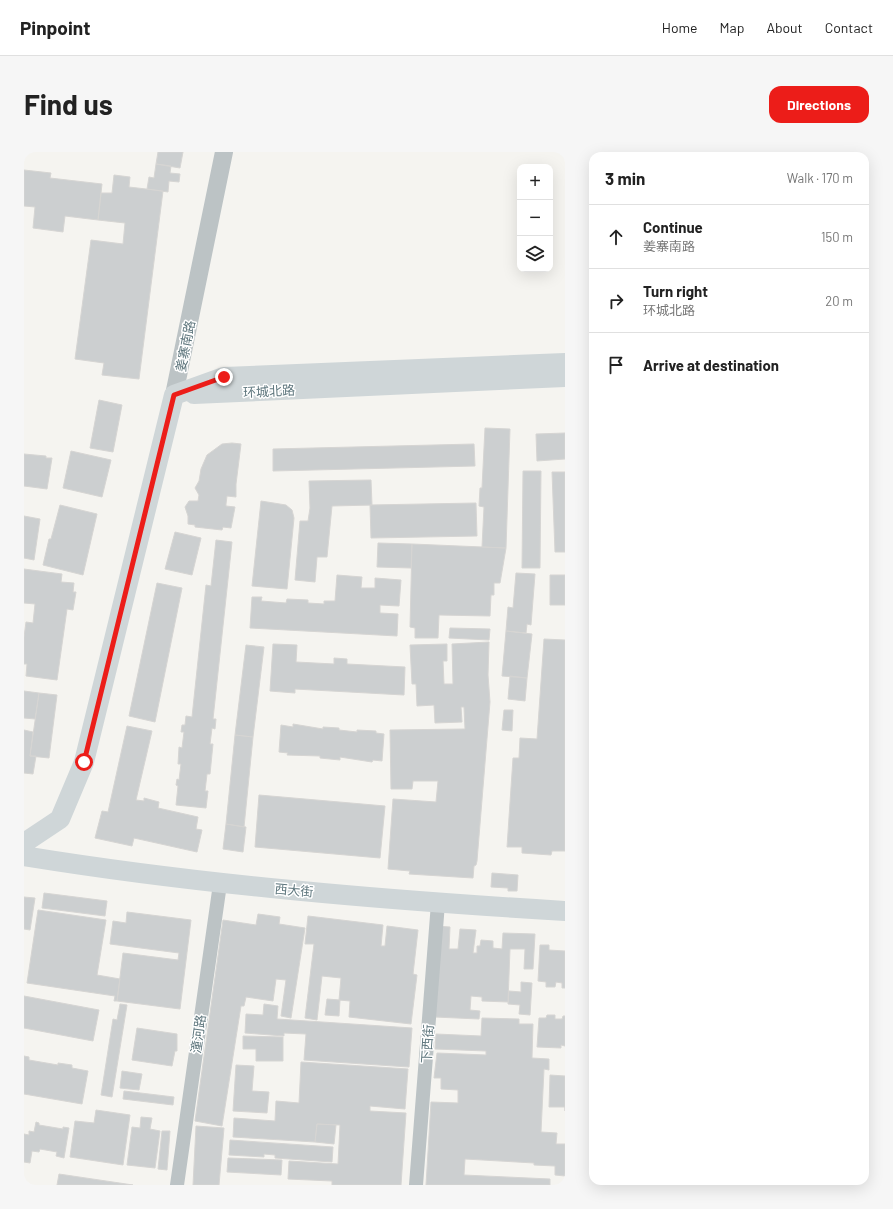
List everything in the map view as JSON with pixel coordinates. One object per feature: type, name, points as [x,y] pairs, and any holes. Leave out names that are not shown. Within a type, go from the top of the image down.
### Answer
[{"type":"main road","name":"环城北路","points":[[174,395],[224,377],[565,363]]},
{"type":"main road","name":"环城北路","points":[[174,395],[565,377]]},
{"type":"main road","name":"姜寨南路","points":[[24,843],[60,819],[84,762],[174,395]]},
{"type":"main road","name":"西大街","points":[[24,856],[220,884],[438,903],[565,911]]},
{"type":"street","name":"姜寨南路","points":[[174,395],[224,152]]},
{"type":"street","name":"潼河路","points":[[177,1185],[220,884]]},
{"type":"street","name":"下西街","points":[[416,1185],[438,903]]},
{"type":"building","points":[[158,152],[183,152],[180,168],[156,164]]},
{"type":"building","points":[[156,164],[171,166],[170,173],[180,174],[179,182],[169,181],[168,192],[147,189],[149,177],[154,178]]},
{"type":"building","points":[[24,170],[51,173],[50,178],[102,184],[98,220],[65,216],[63,232],[33,228],[35,207],[24,206]]},
{"type":"building","points":[[114,175],[130,177],[129,187],[163,191],[139,379],[102,375],[104,363],[75,359],[91,240],[123,244],[125,223],[98,220],[101,193],[112,193]]},
{"type":"building","points":[[99,400],[122,405],[113,452],[90,448]]},
{"type":"building","points":[[485,428],[510,429],[506,548],[482,547],[484,507],[479,506],[480,488],[482,488]]},
{"type":"building","points":[[565,433],[565,459],[537,461],[536,434]]},
{"type":"building","points":[[222,444],[241,444],[236,484],[236,497],[227,496],[226,504],[226,506],[235,507],[231,528],[223,527],[222,530],[195,527],[195,525],[188,524],[188,516],[185,507],[189,501],[198,501],[199,495],[195,488],[199,481],[201,469],[207,455]]},
{"type":"building","points":[[474,444],[475,466],[273,471],[273,449]]},
{"type":"building","points":[[71,451],[111,460],[102,497],[63,488]]},
{"type":"building","points":[[24,454],[52,458],[47,489],[24,486]]},
{"type":"building","points":[[523,471],[541,471],[540,568],[522,568]]},
{"type":"building","points":[[552,472],[565,472],[565,552],[555,552]]},
{"type":"building","points":[[371,480],[372,505],[332,506],[327,557],[317,557],[315,582],[295,580],[300,521],[308,521],[310,508],[309,481]]},
{"type":"building","points":[[261,501],[286,505],[292,510],[294,518],[287,589],[252,586]]},
{"type":"building","points":[[476,503],[477,536],[371,538],[370,505]]},
{"type":"building","points":[[60,505],[97,514],[83,575],[43,565],[49,539],[51,539]]},
{"type":"building","points":[[24,516],[40,519],[34,560],[24,558]]},
{"type":"building","points":[[175,532],[201,538],[192,575],[165,569]]},
{"type":"building","points":[[216,540],[232,542],[213,719],[216,719],[215,729],[212,728],[210,744],[213,744],[210,774],[207,774],[205,791],[208,791],[206,808],[176,805],[178,786],[176,785],[177,779],[179,780],[181,764],[178,764],[179,747],[182,748],[184,732],[181,732],[182,725],[185,725],[186,716],[192,717],[206,585],[211,586]]},
{"type":"building","points":[[378,543],[412,544],[411,568],[377,567]]},
{"type":"building","points":[[412,544],[506,548],[500,583],[494,583],[494,595],[491,595],[490,616],[439,615],[438,638],[415,638],[415,628],[410,627]]},
{"type":"building","points":[[24,569],[62,574],[61,582],[74,583],[73,592],[76,592],[73,610],[67,609],[57,680],[26,676],[27,664],[24,664],[24,637],[26,622],[33,623],[35,604],[24,603]]},
{"type":"building","points":[[516,573],[535,574],[531,625],[527,624],[526,633],[506,631],[508,607],[513,608]]},
{"type":"building","points":[[337,575],[362,577],[361,588],[375,588],[375,578],[401,580],[399,606],[380,605],[380,613],[398,614],[397,636],[250,628],[252,597],[262,597],[261,601],[286,603],[287,599],[308,600],[308,603],[324,604],[324,601],[335,601]]},
{"type":"building","points":[[550,575],[565,575],[565,605],[550,605]]},
{"type":"building","points":[[157,583],[182,588],[155,722],[129,716]]},
{"type":"building","points":[[450,628],[490,629],[489,640],[449,638]]},
{"type":"building","points":[[506,631],[532,634],[527,678],[502,676]]},
{"type":"building","points":[[544,639],[565,640],[565,851],[552,851],[551,855],[522,853],[522,847],[507,847],[513,758],[519,758],[520,738],[537,739]]},
{"type":"building","points":[[489,642],[488,675],[490,702],[477,861],[476,865],[474,866],[473,878],[409,874],[410,871],[388,869],[393,799],[436,802],[438,781],[413,781],[412,789],[391,789],[390,730],[465,729],[464,707],[461,707],[462,722],[435,723],[434,705],[417,706],[416,684],[412,684],[410,645],[447,644],[447,661],[443,661],[444,684],[453,684],[452,644]]},
{"type":"building","points":[[273,644],[297,645],[296,662],[334,664],[334,658],[347,659],[347,664],[405,667],[404,695],[295,689],[295,693],[270,691]]},
{"type":"building","points":[[246,645],[264,647],[253,737],[235,735]]},
{"type":"building","points":[[510,676],[527,678],[525,701],[508,699]]},
{"type":"building","points":[[24,691],[39,693],[35,719],[24,718]]},
{"type":"building","points":[[39,693],[57,695],[49,758],[30,756]]},
{"type":"building","points":[[504,710],[513,710],[512,731],[502,730]]},
{"type":"building","points":[[293,724],[323,729],[323,727],[339,728],[339,730],[357,732],[357,730],[376,731],[376,733],[384,734],[382,761],[373,760],[372,762],[340,757],[340,760],[320,758],[320,756],[287,755],[288,753],[279,752],[281,725],[293,727]]},
{"type":"building","points":[[127,726],[152,731],[136,800],[144,801],[144,798],[159,802],[158,808],[198,817],[196,829],[202,830],[197,852],[134,838],[132,846],[95,838],[102,811],[108,812]]},
{"type":"building","points":[[24,730],[33,732],[30,756],[36,756],[33,774],[24,773]]},
{"type":"building","points":[[235,735],[253,737],[244,827],[226,824]]},
{"type":"building","points":[[259,795],[385,806],[380,858],[255,847]]},
{"type":"building","points":[[226,824],[246,827],[243,852],[223,849]]},
{"type":"building","points":[[492,873],[518,875],[517,891],[508,891],[508,888],[491,887]]},
{"type":"building","points":[[44,893],[107,901],[105,916],[42,908]]},
{"type":"building","points":[[24,897],[35,898],[30,930],[24,929]]},
{"type":"building","points":[[38,910],[106,920],[97,975],[120,979],[117,1001],[114,1001],[115,996],[27,983]]},
{"type":"building","points":[[127,912],[191,920],[180,1009],[117,1001],[123,953],[178,960],[179,953],[110,944],[113,921],[126,923]]},
{"type":"building","points":[[258,914],[280,917],[279,924],[305,928],[291,1018],[281,1016],[286,980],[276,979],[273,1001],[246,997],[244,1006],[241,1006],[222,1126],[195,1121],[223,920],[256,925]]},
{"type":"building","points":[[308,916],[383,925],[381,946],[385,946],[387,926],[418,930],[413,974],[417,975],[411,1024],[349,1017],[350,1001],[339,1000],[341,978],[322,976],[317,1020],[305,1018],[314,944],[305,944]]},
{"type":"building","points":[[436,926],[450,927],[449,949],[458,949],[460,929],[476,930],[473,953],[477,953],[477,946],[480,946],[481,940],[493,941],[493,948],[502,949],[503,933],[535,934],[533,969],[524,969],[525,949],[510,949],[508,1002],[482,1001],[482,997],[471,996],[470,1010],[480,1011],[479,1019],[435,1017]]},
{"type":"building","points":[[540,945],[549,945],[549,950],[565,951],[565,988],[562,988],[562,983],[556,982],[555,987],[546,987],[546,982],[538,981]]},
{"type":"building","points":[[521,982],[532,983],[530,1015],[519,1014],[520,1005],[508,1004],[509,991],[521,992]]},
{"type":"building","points":[[24,996],[99,1010],[93,1041],[24,1028]]},
{"type":"building","points":[[327,999],[340,1000],[339,1016],[325,1015]]},
{"type":"building","points":[[120,1004],[127,1005],[112,1097],[101,1095],[113,1019],[117,1020]]},
{"type":"building","points":[[264,1004],[278,1006],[277,1019],[412,1028],[409,1067],[304,1060],[306,1034],[284,1033],[284,1036],[245,1033],[246,1014],[263,1015]]},
{"type":"building","points":[[547,1015],[555,1015],[555,1019],[562,1019],[563,1016],[565,1016],[565,1046],[561,1045],[561,1048],[537,1047],[539,1018],[546,1018]]},
{"type":"building","points":[[482,1018],[519,1019],[519,1024],[533,1024],[532,1058],[549,1059],[549,1070],[544,1069],[541,1132],[557,1133],[556,1144],[565,1144],[565,1176],[555,1175],[555,1166],[534,1165],[534,1163],[465,1159],[464,1175],[550,1179],[550,1185],[426,1185],[431,1102],[458,1103],[458,1090],[441,1089],[441,1078],[434,1078],[437,1053],[486,1055],[486,1051],[435,1049],[436,1034],[481,1036]]},
{"type":"building","points":[[137,1028],[177,1034],[177,1051],[175,1051],[172,1066],[132,1060]]},
{"type":"building","points":[[243,1036],[283,1037],[283,1061],[256,1061],[256,1049],[243,1049]]},
{"type":"building","points":[[24,1056],[29,1057],[29,1060],[58,1065],[58,1063],[72,1065],[72,1068],[88,1071],[82,1104],[24,1094]]},
{"type":"building","points":[[301,1062],[408,1069],[405,1109],[370,1106],[370,1111],[406,1113],[401,1185],[332,1185],[332,1181],[288,1179],[289,1161],[338,1164],[340,1125],[317,1124],[315,1142],[233,1137],[234,1118],[275,1121],[276,1101],[299,1103]]},
{"type":"building","points":[[236,1065],[254,1066],[252,1091],[269,1092],[267,1113],[233,1111]]},
{"type":"building","points":[[122,1071],[142,1074],[139,1090],[120,1088]]},
{"type":"building","points":[[550,1075],[565,1076],[565,1107],[549,1107]]},
{"type":"building","points":[[124,1091],[174,1097],[173,1105],[123,1099]]},
{"type":"building","points":[[96,1110],[130,1115],[123,1165],[70,1157],[75,1121],[94,1123]]},
{"type":"building","points":[[141,1117],[152,1118],[150,1129],[160,1131],[155,1168],[127,1165],[132,1127],[140,1128]]},
{"type":"building","points":[[36,1122],[39,1123],[39,1125],[63,1129],[63,1127],[69,1128],[64,1158],[56,1156],[57,1152],[40,1149],[39,1152],[32,1151],[30,1163],[24,1162],[24,1134],[29,1135],[29,1131],[34,1132]]},
{"type":"building","points":[[317,1124],[336,1125],[334,1144],[315,1142]]},
{"type":"building","points":[[196,1126],[224,1128],[219,1185],[193,1185]]},
{"type":"building","points":[[162,1131],[170,1131],[167,1170],[158,1169]]},
{"type":"building","points":[[230,1140],[333,1147],[332,1162],[275,1158],[275,1155],[264,1154],[264,1157],[229,1155]]},
{"type":"building","points":[[228,1158],[282,1160],[281,1175],[227,1172]]},
{"type":"building","points":[[59,1174],[133,1185],[57,1185]]},
{"type":"route","points":[[84,762],[174,395],[224,377]]}]
